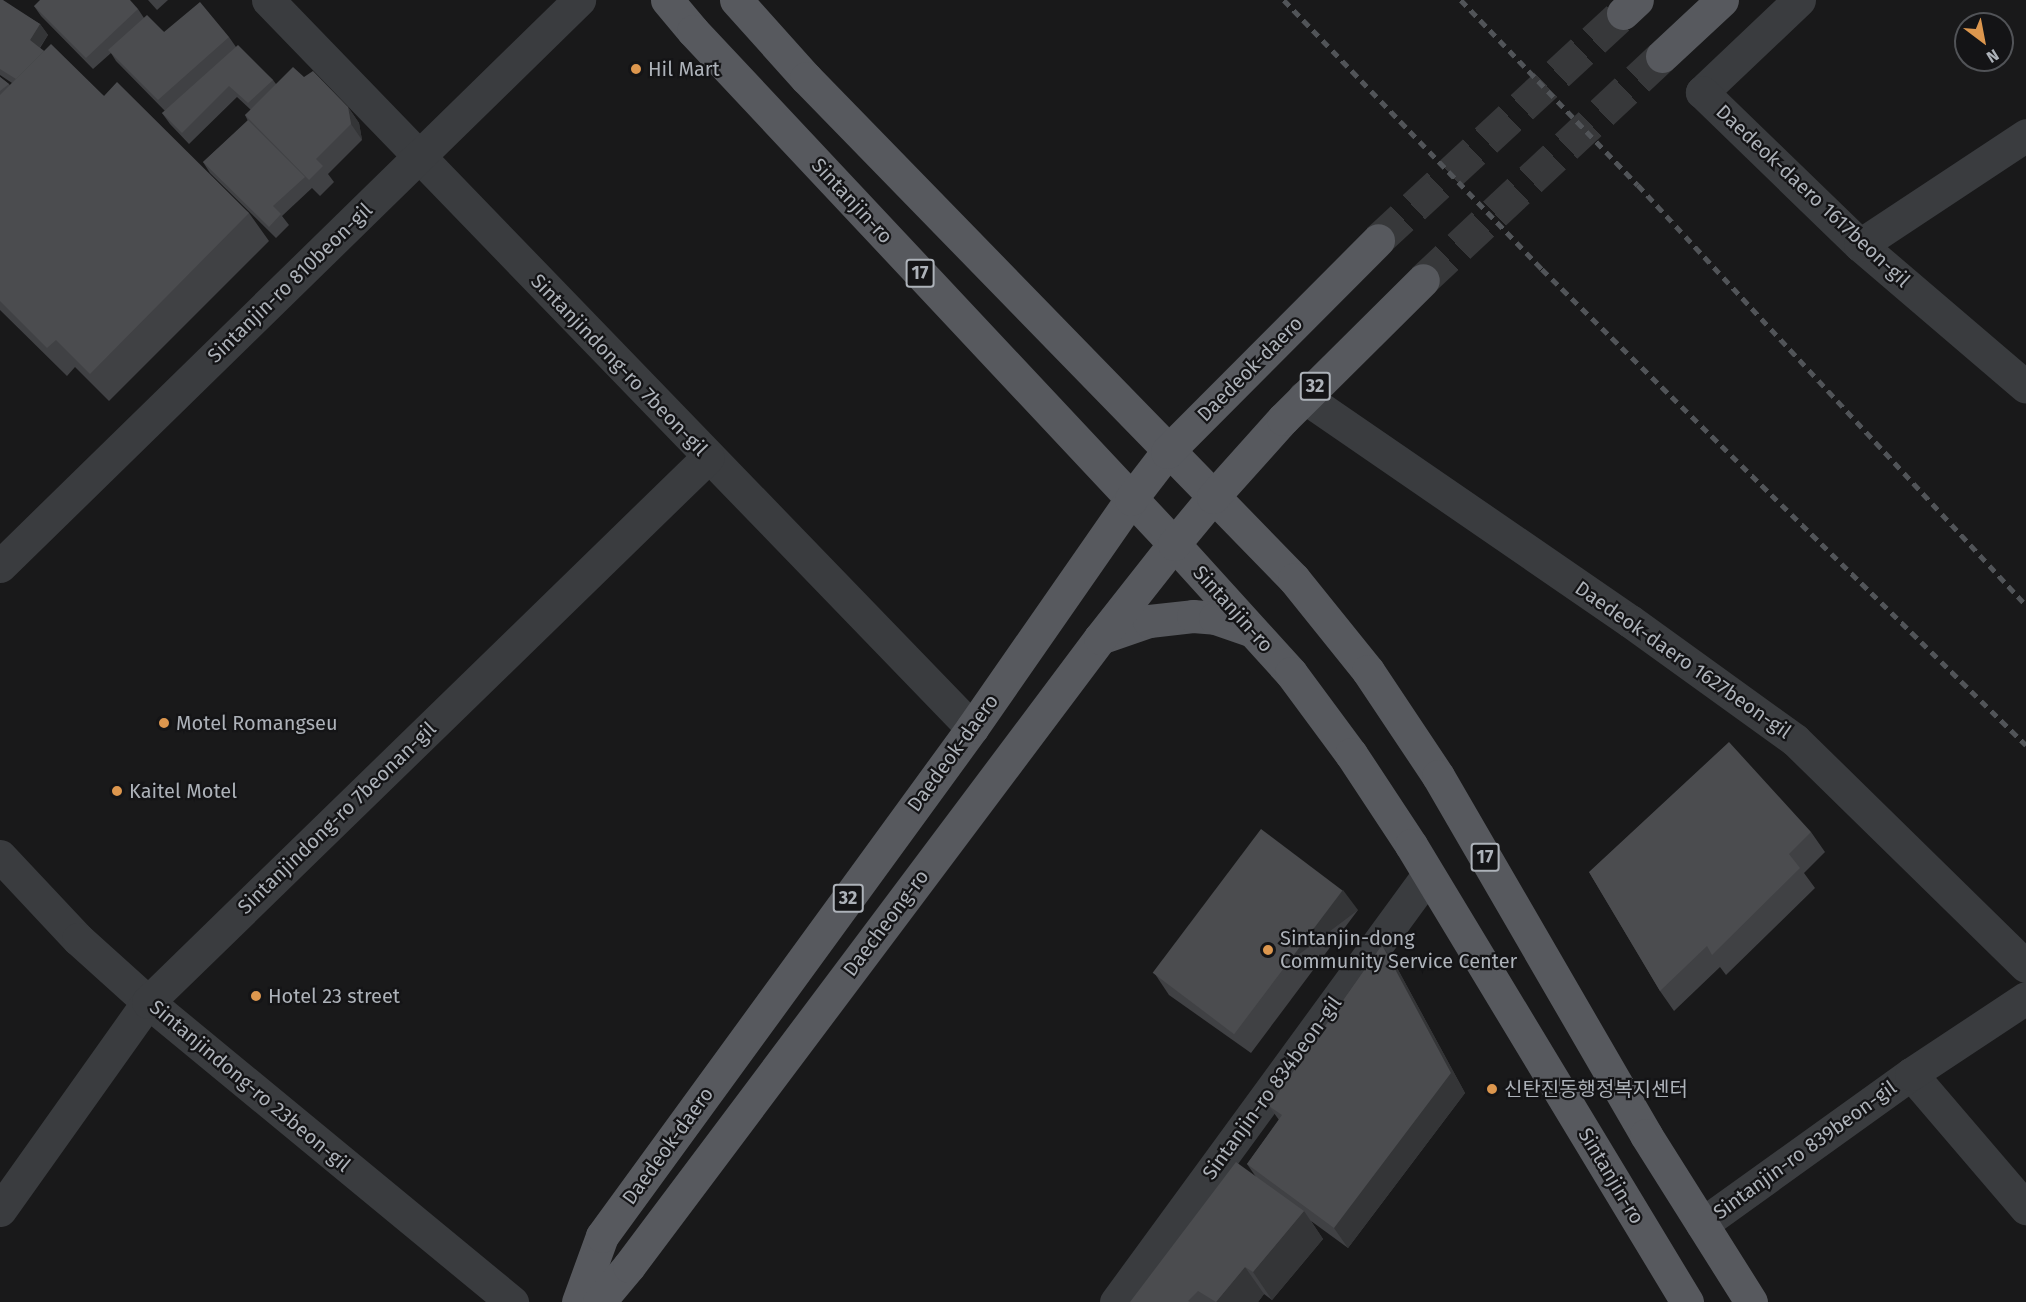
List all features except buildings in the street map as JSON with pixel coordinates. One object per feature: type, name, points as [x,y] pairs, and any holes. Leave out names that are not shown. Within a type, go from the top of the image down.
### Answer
[{"type":"main road","name":"Sintanjin-ro","points":[[667,0],[693,31],[1174,544],[1290,673],[1351,754],[1428,875],[1687,1302]]},
{"type":"main road","name":"17","points":[[736,0],[806,78],[1167,452],[1294,579],[1368,671],[1438,776],[1646,1135],[1751,1302]]},
{"type":"main road","points":[[1662,56],[1722,0]]},
{"type":"main road","name":"Daedeok-daero","points":[[578,1302],[602,1236],[972,728],[1131,499],[1167,452],[1378,240]]},
{"type":"main road","name":"32","points":[[1174,544],[1213,497],[1304,397],[1423,280]]},
{"type":"main road","name":"Daecheong-ro","points":[[599,1302],[629,1266],[1174,544]]},
{"type":"main road","points":[[1101,638],[1149,621],[1193,616],[1215,618],[1253,631]]},
{"type":"street","name":"Sintanjindong-ro 7beon-gil","points":[[268,0],[972,728]]},
{"type":"street","name":"Sintanjin-ro 810beon-gil","points":[[0,566],[579,0]]},
{"type":"street","name":"Daedeok-daero 1617beon-gil","points":[[1798,0],[1702,92],[1860,244],[2026,387]]},
{"type":"street","points":[[1860,244],[2026,135]]},
{"type":"street","name":"Daedeok-daero 1627beon-gil","points":[[1304,397],[1630,621],[1795,740],[2026,966]]},
{"type":"street","name":"Sintanjindong-ro 7beonan-gil","points":[[0,1210],[148,1002],[708,457]]},
{"type":"street","name":"Sintanjindong-ro 23beon-gil","points":[[0,856],[78,939],[148,1002],[512,1302]]},
{"type":"street","name":"Sintanjin-ro 834beon-gil","points":[[1116,1302],[1428,875]]},
{"type":"street","points":[[1911,1074],[2026,998]]},
{"type":"street","name":"Sintanjin-ro 839beon-gil","points":[[1702,1224],[1911,1074],[2026,1208]]},
{"type":"tunnel","points":[[1378,240],[1623,13]]},
{"type":"tunnel","points":[[1423,280],[1662,56]]},
{"type":"railway","points":[[1284,0],[1542,269],[2026,745]]},
{"type":"railway","points":[[1461,0],[1638,185],[2026,605]]},
{"type":"place","name":"Hil Mart","points":[[636,69]]},
{"type":"place","name":"Motel Romangseu","points":[[164,723]]},
{"type":"place","name":"Kaitel Motel","points":[[117,791]]},
{"type":"place","name":"Sintanjin-dong Community Service Center","points":[[1268,950]]},
{"type":"place","name":"Hotel 23 street","points":[[256,996]]},
{"type":"place","name":"신탄진동행정복지센터","points":[[1492,1089]]}]
